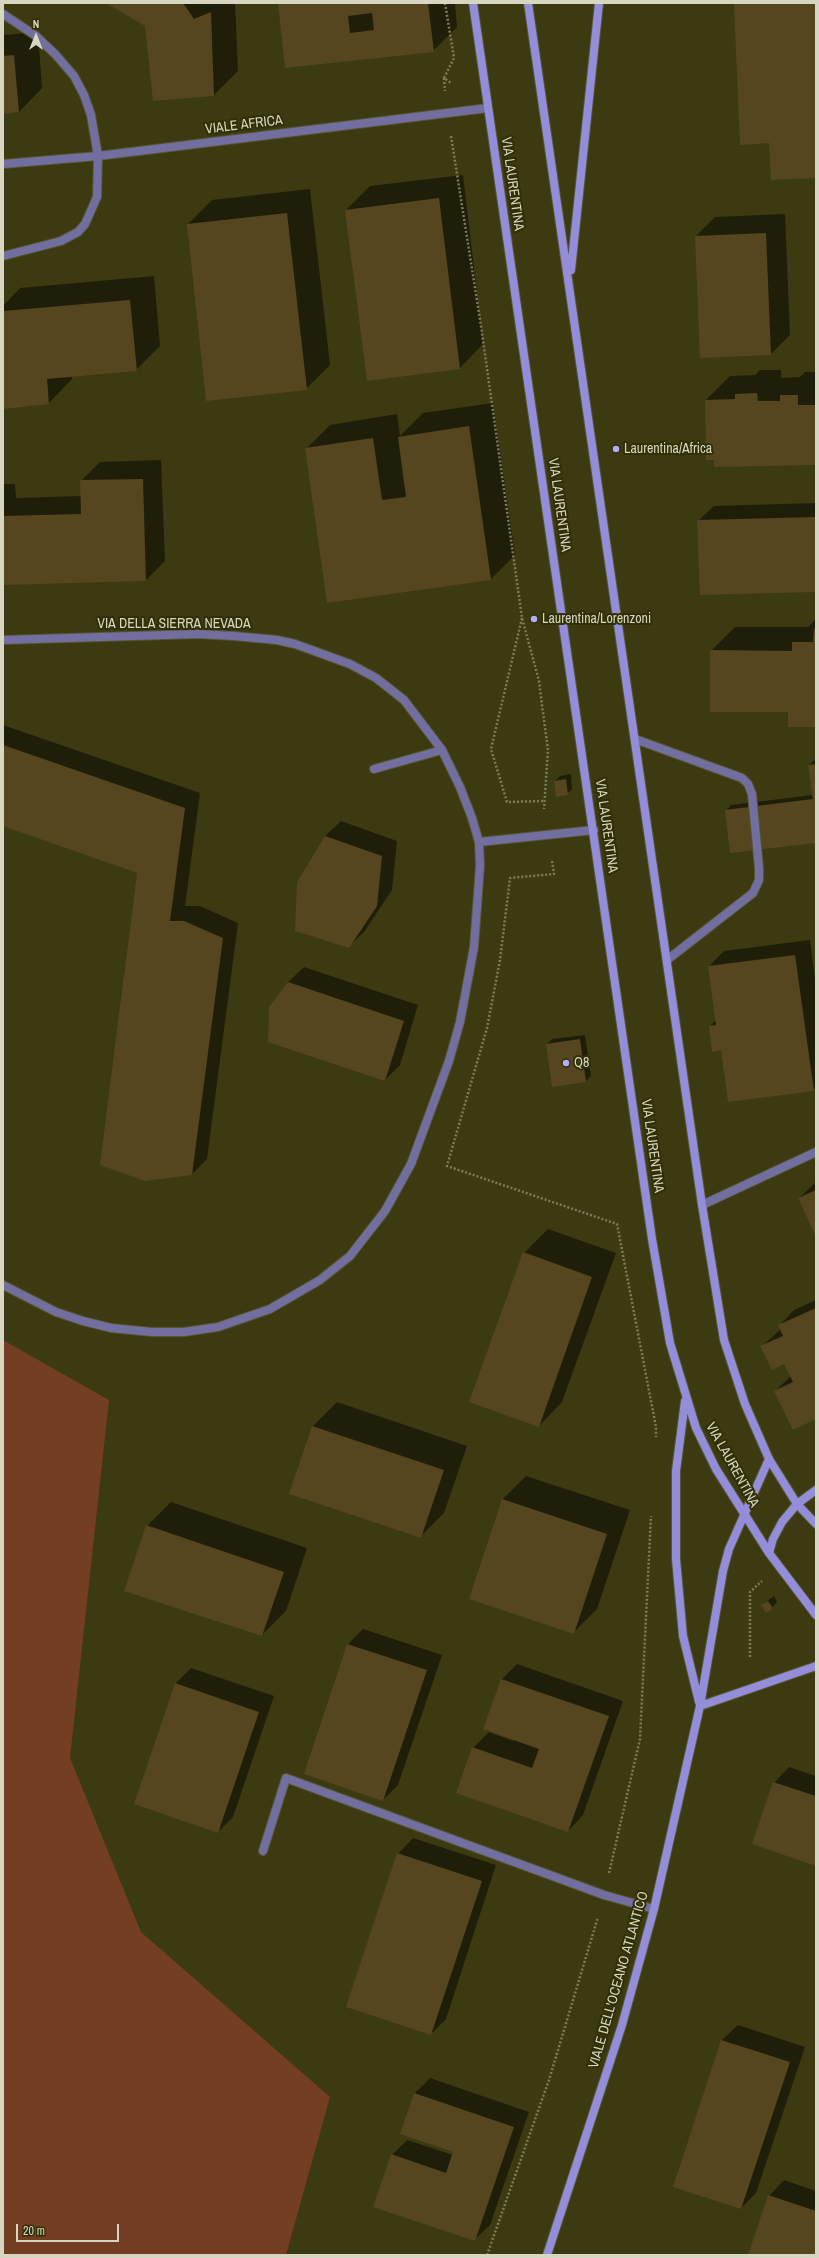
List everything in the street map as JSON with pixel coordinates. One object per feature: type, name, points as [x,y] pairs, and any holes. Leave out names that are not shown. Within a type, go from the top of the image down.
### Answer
[{"type":"main road","name":"VIA LAURENTINA","points":[[473,3],[594,830],[652,1239],[670,1343],[685,1398],[703,1445],[744,1517],[816,1615]]},
{"type":"main road","points":[[528,3],[570,283],[702,1205],[724,1340],[744,1404],[769,1459],[797,1504],[816,1524]]},
{"type":"main road","points":[[570,283],[599,3]]},
{"type":"main road","name":"VIALE DELL'OCEANO ATLANTICO","points":[[685,1398],[676,1472],[676,1558],[683,1636],[700,1706]]},
{"type":"main road","name":"VIALE DELL'OCEANO ATLANTICO","points":[[547,2255],[622,2026],[654,1909],[700,1706],[723,1571],[729,1549],[769,1459]]},
{"type":"main road","points":[[769,1553],[777,1529],[797,1504],[816,1490]]},
{"type":"main road","points":[[700,1706],[816,1666]]},
{"type":"street","points":[[3,14],[41,41],[74,76],[82,90],[91,115],[98,156],[97,197],[85,224],[78,232],[61,241],[3,256]]},
{"type":"street","name":"VIALE AFRICA","points":[[3,164],[98,156],[488,108]]},
{"type":"street","name":"VIA DELLA SIERRA NEVADA","points":[[3,640],[198,634],[257,637],[294,644],[331,656],[376,678],[404,700],[442,750],[460,787],[479,842],[479,886],[474,947],[460,1022],[449,1061],[411,1164],[385,1211],[350,1256],[320,1280],[270,1309],[218,1326],[184,1332],[152,1332],[111,1328],[83,1321],[56,1312],[3,1285]]},
{"type":"street","points":[[635,739],[742,778],[748,784],[752,794],[759,868],[759,880],[753,893],[667,960]]},
{"type":"street","points":[[374,769],[442,750]]},
{"type":"street","points":[[479,842],[594,830]]},
{"type":"street","points":[[702,1205],[816,1152]]},
{"type":"street","points":[[263,1851],[286,1778],[604,1895],[654,1909]]},
{"type":"path","points":[[445,3],[454,58],[444,78],[448,114],[481,326],[522,618],[539,681],[548,750],[543,801],[544,809]]},
{"type":"path","points":[[444,78],[451,83]]},
{"type":"path","points":[[522,618],[491,749],[507,802],[543,801]]},
{"type":"path","points":[[552,861],[554,874],[510,878],[500,960],[487,1028],[447,1166],[617,1224],[656,1427],[655,1442]]},
{"type":"path","points":[[487,2255],[549,2080],[604,1895],[640,1739],[652,1513]]},
{"type":"path","points":[[750,1657],[750,1592],[763,1580]]},
{"type":"shaded area","points":[[3,1340],[109,1400],[70,1758],[141,1932],[330,2097],[286,2255],[3,2255]]},
{"type":"building","points":[[106,3],[183,3],[194,19],[211,12],[214,96],[153,101],[145,26]]},
{"type":"building","points":[[278,3],[428,3],[434,52],[285,68]],"holes":[[[372,13],[374,30],[350,33],[348,16]]]},
{"type":"building","points":[[734,3],[816,3],[816,178],[771,180],[769,143],[740,145]]},
{"type":"building","points":[[14,55],[19,112],[3,114],[3,56]]},
{"type":"building","points":[[439,198],[460,369],[367,381],[345,210]]},
{"type":"building","points":[[287,213],[307,390],[206,401],[187,224]]},
{"type":"building","points":[[766,233],[771,355],[700,358],[695,236]]},
{"type":"building","points":[[130,300],[137,371],[47,379],[49,404],[3,409],[3,311]]},
{"type":"building","points":[[757,393],[758,401],[780,401],[780,395],[798,395],[798,405],[816,405],[816,465],[714,467],[714,460],[706,460],[705,400],[735,399],[735,394]]},
{"type":"building","points":[[469,426],[491,580],[327,603],[305,448],[373,438],[382,500],[406,497],[398,437]]},
{"type":"building","points":[[143,479],[146,581],[3,585],[3,516],[81,514],[80,480]]},
{"type":"building","points":[[816,517],[816,592],[700,595],[697,520]]},
{"type":"building","points":[[814,629],[816,629],[816,727],[788,727],[788,712],[710,712],[710,650],[792,651],[792,642],[813,642]]},
{"type":"building","points":[[3,745],[185,808],[170,921],[184,921],[223,938],[192,1175],[145,1181],[100,1165],[137,873],[3,826]]},
{"type":"building","points":[[816,764],[816,843],[730,853],[725,810],[813,799],[808,765]]},
{"type":"building","points":[[566,779],[568,795],[556,797],[554,781]]},
{"type":"building","points":[[325,836],[382,856],[377,906],[349,948],[295,931],[297,882]]},
{"type":"building","points":[[795,955],[814,1091],[728,1102],[721,1050],[712,1052],[709,1026],[716,1025],[708,966]]},
{"type":"building","points":[[288,982],[404,1021],[385,1081],[268,1042],[269,1007]]},
{"type":"building","name":"Q8","points":[[580,1039],[586,1082],[552,1087],[546,1044]]},
{"type":"building","points":[[816,1190],[816,1237],[798,1198]]},
{"type":"building","points":[[523,1252],[592,1277],[539,1427],[469,1402]]},
{"type":"building","points":[[816,1308],[816,1419],[793,1430],[774,1391],[793,1382],[784,1364],[772,1370],[760,1346],[783,1336],[778,1325]]},
{"type":"building","points":[[312,1426],[444,1470],[421,1538],[289,1494]]},
{"type":"building","points":[[502,1499],[607,1534],[574,1634],[469,1599]]},
{"type":"building","points":[[146,1525],[284,1572],[262,1636],[124,1591]]},
{"type":"building","points":[[768,1601],[773,1608],[766,1613],[761,1605]]},
{"type":"building","points":[[347,1644],[427,1670],[383,1801],[304,1774]]},
{"type":"building","points":[[501,1679],[609,1716],[568,1832],[456,1793],[472,1747],[532,1768],[539,1749],[483,1729]]},
{"type":"building","points":[[175,1683],[259,1712],[218,1833],[134,1804]]},
{"type":"building","points":[[773,1782],[816,1796],[816,1866],[752,1844]]},
{"type":"building","points":[[397,1853],[482,1881],[431,2035],[346,2007]]},
{"type":"building","points":[[721,2040],[790,2062],[741,2209],[673,2187]]},
{"type":"building","points":[[414,2093],[514,2127],[475,2241],[373,2207],[391,2154],[446,2173],[453,2152],[400,2134]]},
{"type":"building","points":[[768,2195],[816,2211],[816,2255],[748,2255]]},
{"type":"place","name":"Laurentina/Africa","points":[[616,449]]},
{"type":"place","name":"Laurentina/Lorenzoni","points":[[534,619]]},
{"type":"place","name":"Q8","points":[[566,1063]]}]
